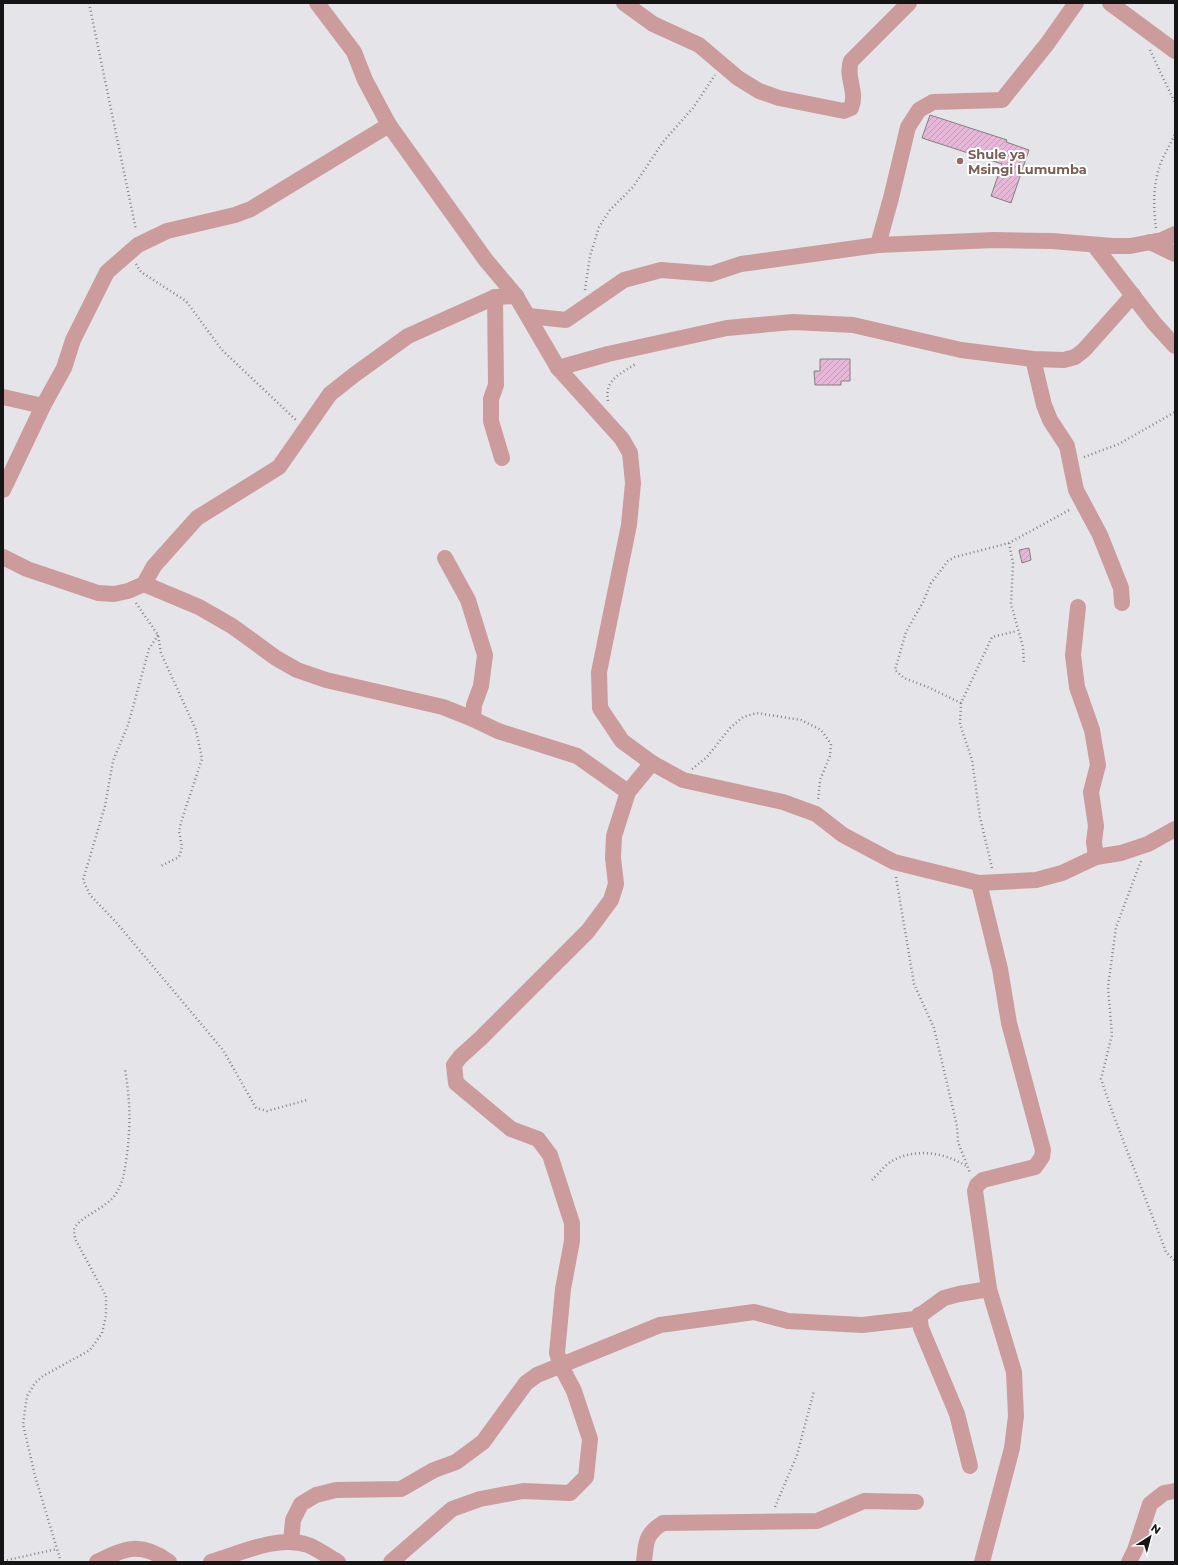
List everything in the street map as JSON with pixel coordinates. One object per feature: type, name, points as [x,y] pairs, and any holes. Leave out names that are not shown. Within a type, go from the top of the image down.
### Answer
[{"type":"street","points":[[317,3],[354,52],[365,80],[389,126],[485,259],[516,296],[558,368],[622,439],[630,453],[633,483],[629,525],[599,672],[600,708],[622,741],[652,763],[683,780],[783,802],[816,814],[842,835],[894,862],[979,883],[997,884],[1036,880],[1062,872],[1096,857],[1121,853],[1148,844],[1175,829]]},
{"type":"street","points":[[624,3],[653,24],[699,45],[709,52],[721,65],[759,91],[779,98],[844,111],[848,110],[854,100],[848,68],[851,61],[909,3]]},
{"type":"street","points":[[878,245],[908,127],[919,110],[933,102],[1002,100],[1047,44],[1076,3]]},
{"type":"street","points":[[1110,3],[1175,50]]},
{"type":"street","points":[[3,490],[43,406],[64,368],[73,340],[107,272],[133,248],[167,231],[235,215],[251,209],[389,126]]},
{"type":"street","points":[[529,316],[566,320],[624,280],[661,270],[711,274],[741,264],[878,245],[994,240],[1052,241],[1094,245],[1130,246],[1154,241],[1175,234]]},
{"type":"street","points":[[1154,241],[1175,254]]},
{"type":"street","points":[[1094,245],[1175,346]]},
{"type":"street","points":[[558,368],[608,354],[727,328],[793,322],[853,325],[962,350],[1033,359],[1064,360],[1074,357],[1088,346],[1133,295]]},
{"type":"street","points":[[3,557],[27,569],[98,593],[114,594],[128,591],[144,584],[154,566],[197,518],[279,467],[330,394],[408,336],[495,298],[516,296]]},
{"type":"street","points":[[495,298],[496,385],[491,400],[491,421],[502,458]]},
{"type":"street","points":[[1033,359],[1044,405],[1050,420],[1067,446],[1076,490],[1100,535],[1121,588],[1122,603]]},
{"type":"street","points":[[3,397],[43,406]]},
{"type":"street","points":[[445,558],[468,600],[485,655],[480,686],[474,705],[473,719]]},
{"type":"street","points":[[144,584],[199,607],[232,626],[276,658],[297,670],[326,680],[443,707],[498,731],[577,756],[628,792]]},
{"type":"street","points":[[1078,607],[1073,655],[1077,687],[1092,730],[1098,765],[1091,792],[1096,826],[1094,842],[1096,857]]},
{"type":"street","points":[[391,1562],[452,1509],[480,1499],[523,1491],[570,1493],[586,1476],[590,1439],[574,1391],[561,1366],[557,1353],[563,1289],[572,1241],[572,1223],[550,1155],[538,1139],[511,1129],[456,1083],[454,1065],[460,1057],[588,931],[611,900],[616,884],[613,858],[614,836],[628,792],[652,763]]},
{"type":"street","points":[[979,883],[1000,969],[1009,1023],[1043,1150],[1042,1157],[1035,1167],[983,1180],[977,1185],[975,1191],[989,1289],[1014,1372],[1016,1416],[1012,1448],[982,1562]]},
{"type":"street","points":[[291,1542],[293,1520],[301,1504],[316,1495],[336,1490],[401,1489],[434,1470],[456,1462],[483,1442],[526,1383],[537,1375],[660,1325],[754,1312],[788,1321],[862,1325],[915,1319],[944,1298],[989,1289]]},
{"type":"street","points":[[919,1315],[920,1328],[957,1414],[970,1466]]},
{"type":"street","points":[[1129,1562],[1135,1550],[1150,1504],[1164,1493],[1175,1491]]},
{"type":"street","points":[[644,1562],[646,1539],[654,1528],[663,1523],[817,1521],[864,1501],[916,1502]]},
{"type":"street","points":[[211,1562],[266,1545],[291,1542],[309,1546],[338,1562]]},
{"type":"street","points":[[96,1562],[121,1550],[130,1548],[156,1552],[169,1562]]},
{"type":"path","points":[[89,3],[131,201],[133,248],[141,272],[186,301],[222,350],[305,428]]},
{"type":"path","points":[[1148,45],[1175,103]]},
{"type":"path","points":[[582,309],[590,256],[599,227],[610,210],[633,187],[663,142],[693,108],[721,65]]},
{"type":"path","points":[[1154,241],[1154,196],[1156,178],[1162,160],[1175,134]]},
{"type":"path","points":[[609,407],[606,392],[610,381],[641,360]]},
{"type":"path","points":[[1070,463],[1119,444],[1175,412]]},
{"type":"path","points":[[961,703],[930,688],[904,678],[896,672],[896,663],[906,632],[923,602],[931,583],[943,566],[955,557],[1009,543],[1074,507],[1083,505]]},
{"type":"path","points":[[1009,543],[1012,563],[1011,604],[1017,631],[1023,648],[1024,664]]},
{"type":"path","points":[[128,591],[158,635],[161,653],[196,730],[202,760],[179,831],[182,847],[179,857],[162,866]]},
{"type":"path","points":[[997,884],[980,817],[972,760],[960,724],[961,703],[992,637],[1017,631]]},
{"type":"path","points":[[158,635],[149,649],[128,725],[113,761],[104,806],[83,880],[90,895],[115,921],[222,1050],[256,1108],[268,1111],[307,1100]]},
{"type":"path","points":[[683,780],[694,765],[707,757],[730,728],[743,717],[757,713],[801,720],[821,730],[831,744],[830,756],[820,780],[816,814]]},
{"type":"path","points":[[1148,844],[1116,927],[1108,986],[1112,1035],[1101,1079],[1112,1114],[1166,1252],[1175,1261]]},
{"type":"path","points":[[894,862],[914,984],[934,1028],[957,1126],[958,1142],[966,1166],[977,1185]]},
{"type":"path","points":[[61,1562],[35,1476],[23,1424],[27,1396],[35,1383],[43,1376],[90,1350],[102,1333],[106,1316],[106,1296],[75,1239],[74,1229],[79,1222],[108,1204],[124,1180],[130,1124],[130,1101],[125,1069]]},
{"type":"path","points":[[872,1180],[891,1161],[912,1154],[933,1153],[955,1159],[966,1166]]},
{"type":"path","points":[[769,1521],[797,1454],[814,1391]]},
{"type":"path","points":[[3,1561],[57,1550]]},
{"type":"building","points":[[930,115],[1007,140],[1006,142],[1029,150],[1011,203],[991,196],[1002,164],[922,138]]},
{"type":"building","points":[[820,359],[850,359],[850,381],[841,381],[841,385],[815,385],[814,371],[820,371]]},
{"type":"building","points":[[1029,548],[1031,560],[1022,563],[1019,550]]},
{"type":"place","name":"Shule ya Msingi Lumumba","points":[[960,161]]}]
